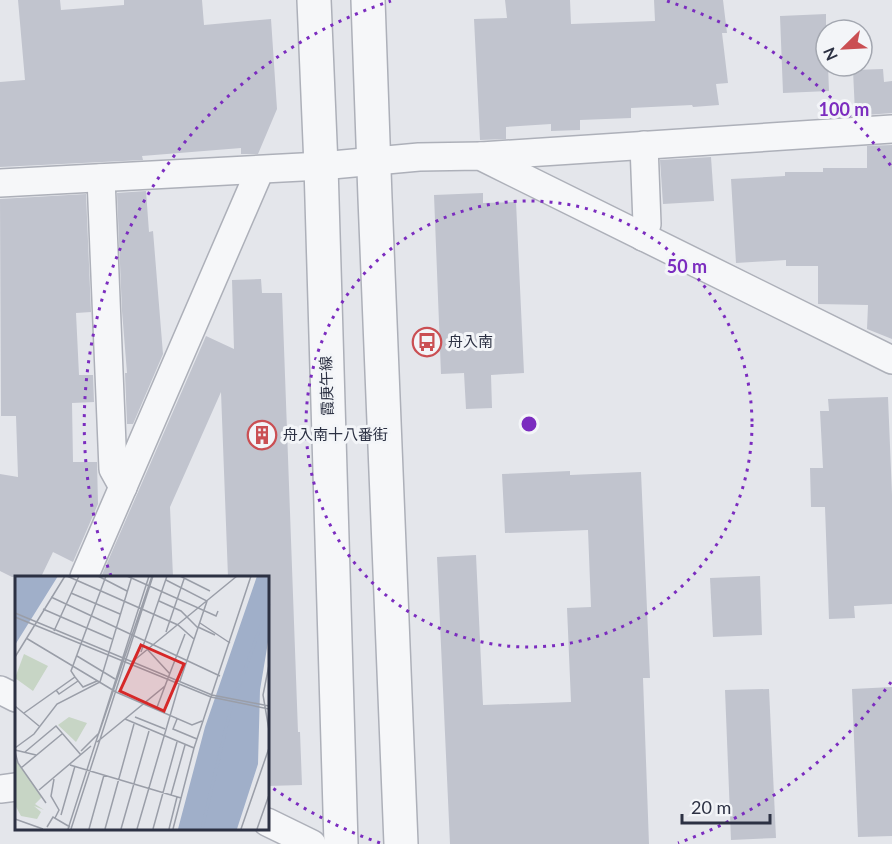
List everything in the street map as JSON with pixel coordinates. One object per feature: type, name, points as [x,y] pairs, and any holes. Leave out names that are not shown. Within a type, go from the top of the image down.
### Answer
[{"type":"street","name":"霞庚午線","points":[[314,0],[341,844]]},
{"type":"street","points":[[368,0],[402,844]]},
{"type":"street","points":[[0,183],[260,170],[419,157],[480,156],[892,129]]},
{"type":"street","points":[[643,237],[647,224],[644,145]]},
{"type":"street","points":[[480,156],[892,360]]},
{"type":"street","points":[[84,576],[260,170]]},
{"type":"street","points":[[101,178],[113,469],[123,487]]},
{"type":"street","points":[[0,690],[15,698]]},
{"type":"street","points":[[0,789],[15,787]]},
{"type":"street","points":[[268,822],[312,844]]},
{"type":"building","points":[[18,0],[60,0],[61,10],[124,5],[124,0],[202,0],[204,25],[271,19],[277,109],[258,154],[241,154],[241,148],[142,156],[143,160],[0,167],[0,82],[25,80]]},
{"type":"building","points":[[505,0],[570,0],[571,24],[655,21],[654,0],[723,0],[727,33],[722,33],[728,83],[716,84],[719,105],[631,108],[631,118],[580,120],[580,130],[551,131],[551,124],[506,127],[506,139],[480,140],[474,19],[507,18]]},
{"type":"building","points":[[826,14],[826,18],[814,18],[814,78],[828,78],[829,91],[783,93],[780,16]]},
{"type":"building","points":[[874,69],[883,69],[884,82],[892,81],[892,113],[866,115],[866,113],[855,113],[853,78],[874,78]]},
{"type":"building","points":[[892,145],[892,339],[867,329],[868,305],[818,304],[818,266],[786,266],[786,260],[736,263],[731,179],[785,176],[785,172],[823,172],[823,168],[867,168],[867,146]]},
{"type":"building","points":[[711,157],[714,201],[663,204],[660,160]]},
{"type":"building","points":[[146,191],[149,232],[153,231],[163,354],[133,424],[127,424],[125,373],[127,373],[117,193]]},
{"type":"building","points":[[483,193],[483,203],[516,202],[524,373],[491,375],[492,408],[466,409],[464,373],[441,374],[434,195]]},
{"type":"building","points":[[86,194],[91,312],[76,313],[79,375],[93,375],[94,402],[72,403],[73,462],[97,462],[98,504],[73,562],[53,552],[41,576],[12,577],[0,571],[0,474],[18,477],[16,416],[1,416],[0,199]]},
{"type":"building","points":[[261,279],[262,293],[282,293],[298,732],[300,732],[302,785],[268,786],[268,576],[228,576],[221,392],[170,507],[173,576],[101,576],[206,336],[234,349],[232,280]]},
{"type":"building","points":[[888,397],[892,495],[892,604],[854,606],[855,618],[829,619],[825,507],[811,507],[810,468],[823,468],[820,411],[829,411],[828,399]]},
{"type":"building","points":[[570,471],[570,475],[641,472],[650,678],[643,678],[649,844],[450,844],[437,557],[476,555],[483,705],[571,702],[567,608],[591,607],[588,530],[505,533],[502,474]]},
{"type":"building","points":[[760,576],[762,635],[713,637],[710,578]]},
{"type":"building","points":[[892,687],[892,836],[858,837],[852,689]]},
{"type":"building","points":[[769,689],[776,838],[731,840],[725,690]]},
{"type":"place","name":"舟入南","points":[[427,342]]},
{"type":"place","name":"舟入南十八番街","points":[[262,435]]}]
